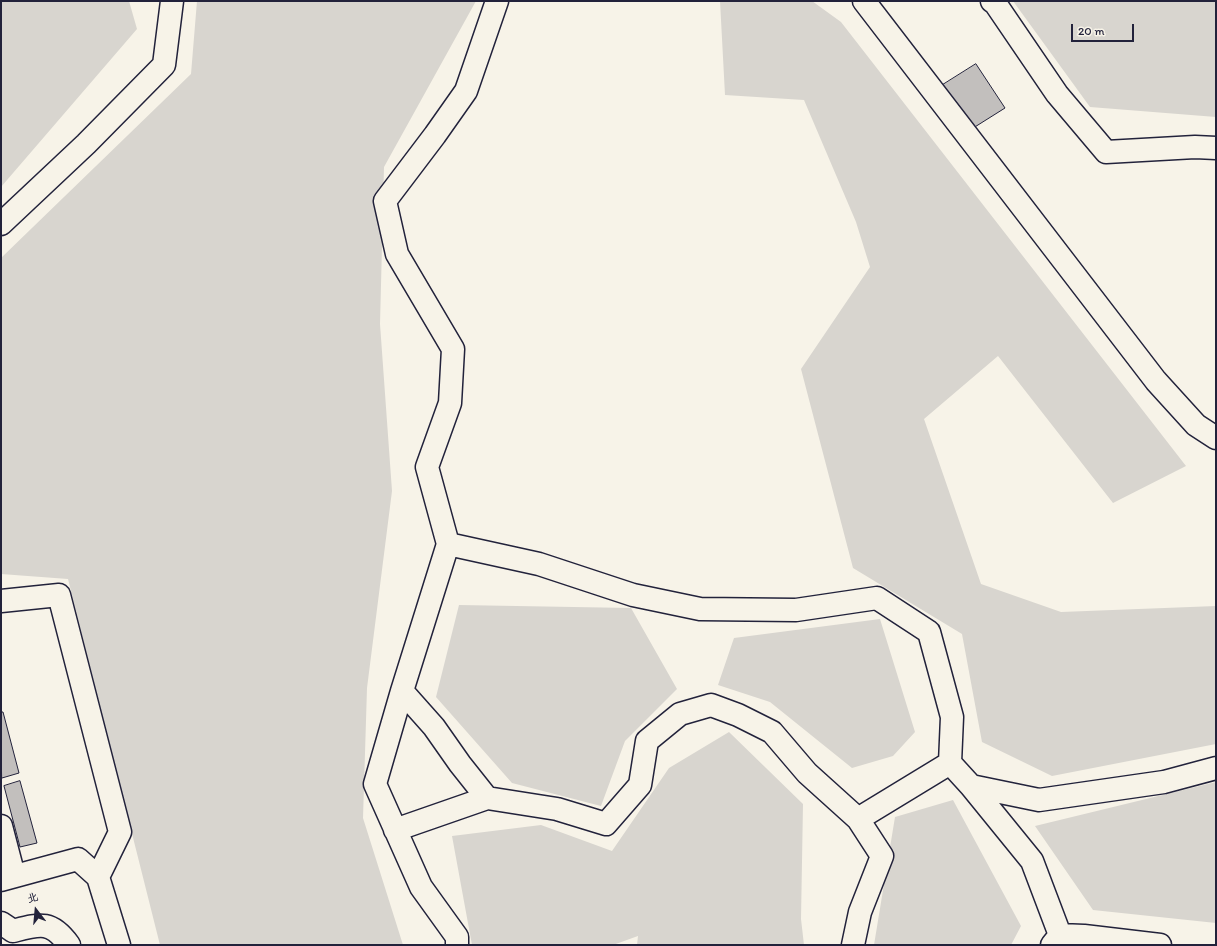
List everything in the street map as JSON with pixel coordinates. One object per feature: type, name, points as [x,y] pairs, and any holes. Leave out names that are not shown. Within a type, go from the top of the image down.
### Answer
[{"type":"lane","points":[[1,224],[86,144],[164,65],[172,1]]},
{"type":"lane","points":[[457,945],[457,937],[421,887],[375,784],[402,691],[448,544],[427,467],[450,403],[453,349],[397,254],[385,201],[466,91],[497,1]]},
{"type":"lane","points":[[864,1],[1156,381],[1196,425],[1216,438]]},
{"type":"lane","points":[[992,1],[995,2],[1057,94],[1106,152],[1195,146],[1216,148]]},
{"type":"lane","points":[[448,544],[539,564],[633,595],[700,609],[796,610],[877,598],[929,632],[952,717],[950,763],[1032,862],[1056,940],[1084,936],[1160,945]]},
{"type":"lane","points":[[1,601],[59,595],[120,832],[98,877]]},
{"type":"lane","points":[[402,691],[434,727],[460,764],[487,798]]},
{"type":"lane","points":[[395,830],[487,798],[557,809],[606,824],[640,785],[647,741],[680,714],[711,705],[738,715],[772,732],[807,773],[858,819],[882,856],[860,912],[853,945]]},
{"type":"lane","points":[[858,819],[950,763]]},
{"type":"lane","points":[[970,786],[1039,800],[1164,782],[1216,768]]},
{"type":"lane","points":[[1,826],[8,878],[78,859],[98,877],[119,945]]},
{"type":"lane","points":[[1,923],[13,931],[38,925],[50,927],[62,936],[70,945]]},
{"type":"shaded area","points":[[1,1],[129,1],[137,29],[1,187]]},
{"type":"shaded area","points":[[197,1],[476,1],[384,167],[380,324],[392,491],[367,688],[363,818],[403,945],[160,945],[68,579],[1,574],[1,258],[191,74]]},
{"type":"shaded area","points":[[720,1],[812,1],[841,22],[1186,466],[1113,503],[998,356],[924,419],[981,584],[1061,612],[1216,606],[1216,744],[1052,776],[982,742],[962,634],[853,568],[801,369],[870,267],[856,222],[804,100],[725,95]]},
{"type":"shaded area","points":[[1013,1],[1216,1],[1216,117],[1090,107]]},
{"type":"shaded area","points":[[459,605],[631,608],[677,689],[625,741],[601,806],[512,783],[436,697]]},
{"type":"shaded area","points":[[880,619],[915,732],[893,756],[852,768],[770,702],[718,685],[734,638]]},
{"type":"shaded area","points":[[729,732],[803,804],[801,919],[804,945],[637,945],[638,936],[613,945],[472,945],[452,836],[541,825],[612,851],[669,768]]},
{"type":"shaded area","points":[[1216,782],[1216,923],[1093,910],[1035,826]]},
{"type":"shaded area","points":[[953,800],[1021,926],[1011,945],[874,945],[895,817]]},
{"type":"building","points":[[976,64],[1005,108],[970,130],[941,86]]},
{"type":"building","points":[[1,712],[3,712],[19,773],[2,778]]},
{"type":"building","points":[[20,781],[37,843],[20,847],[4,786]]}]
